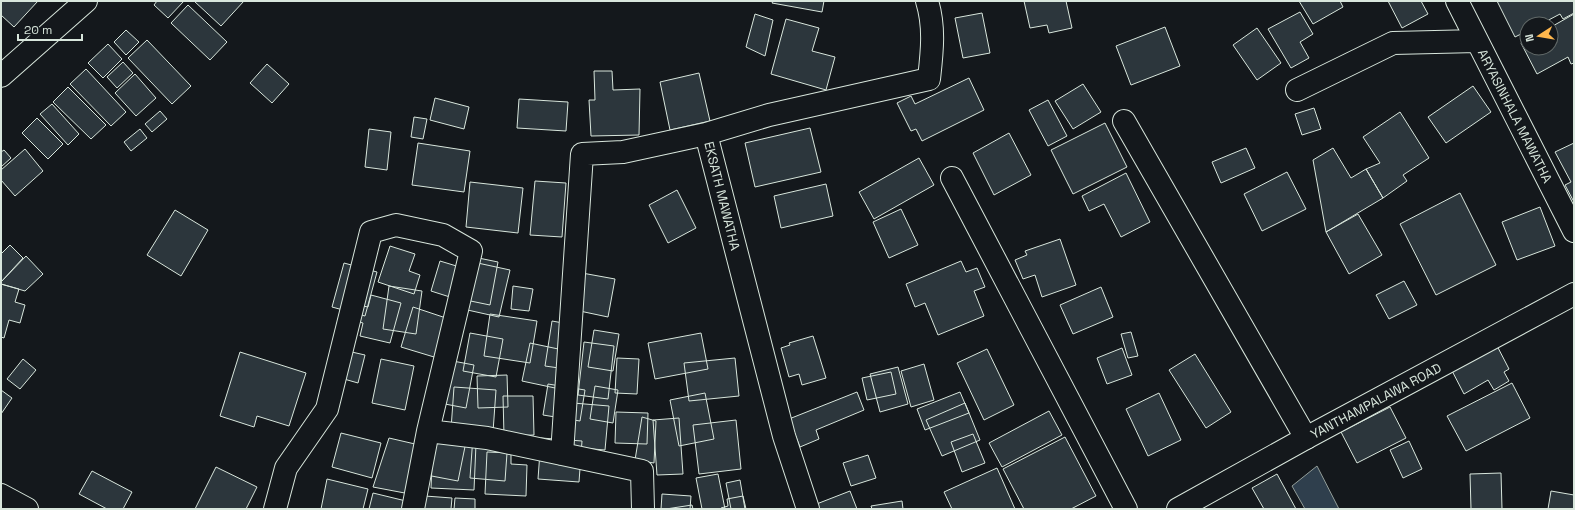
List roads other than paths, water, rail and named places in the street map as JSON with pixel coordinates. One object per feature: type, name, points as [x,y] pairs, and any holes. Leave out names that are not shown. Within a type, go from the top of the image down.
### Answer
[{"type":"main road","points":[[1,76],[86,1]]},
{"type":"main road","name":"EKSATH MAWATHA","points":[[808,509],[784,436],[706,134],[769,115],[929,79],[933,44],[931,14],[927,1]]},
{"type":"main road","name":"ARYASINHALA MAWATHA","points":[[1457,1],[1574,231]]},
{"type":"main road","points":[[1296,90],[1392,43],[1477,41]]},
{"type":"main road","points":[[1124,121],[1306,438]]},
{"type":"main road","points":[[562,454],[582,154],[623,152],[706,134]]},
{"type":"main road","points":[[952,178],[1126,509]]},
{"type":"main road","points":[[275,509],[286,468],[327,410],[371,232],[396,225],[443,235],[471,251],[428,431],[413,509]]},
{"type":"main road","name":"YANTHAMPALAWA ROAD","points":[[1178,509],[1306,438],[1574,294]]},
{"type":"main road","points":[[428,431],[488,438],[642,471],[643,509]]},
{"type":"main road","points":[[1,495],[27,509]]},
{"type":"water","points":[[1317,466],[1339,509],[1305,509],[1292,486]]}]
